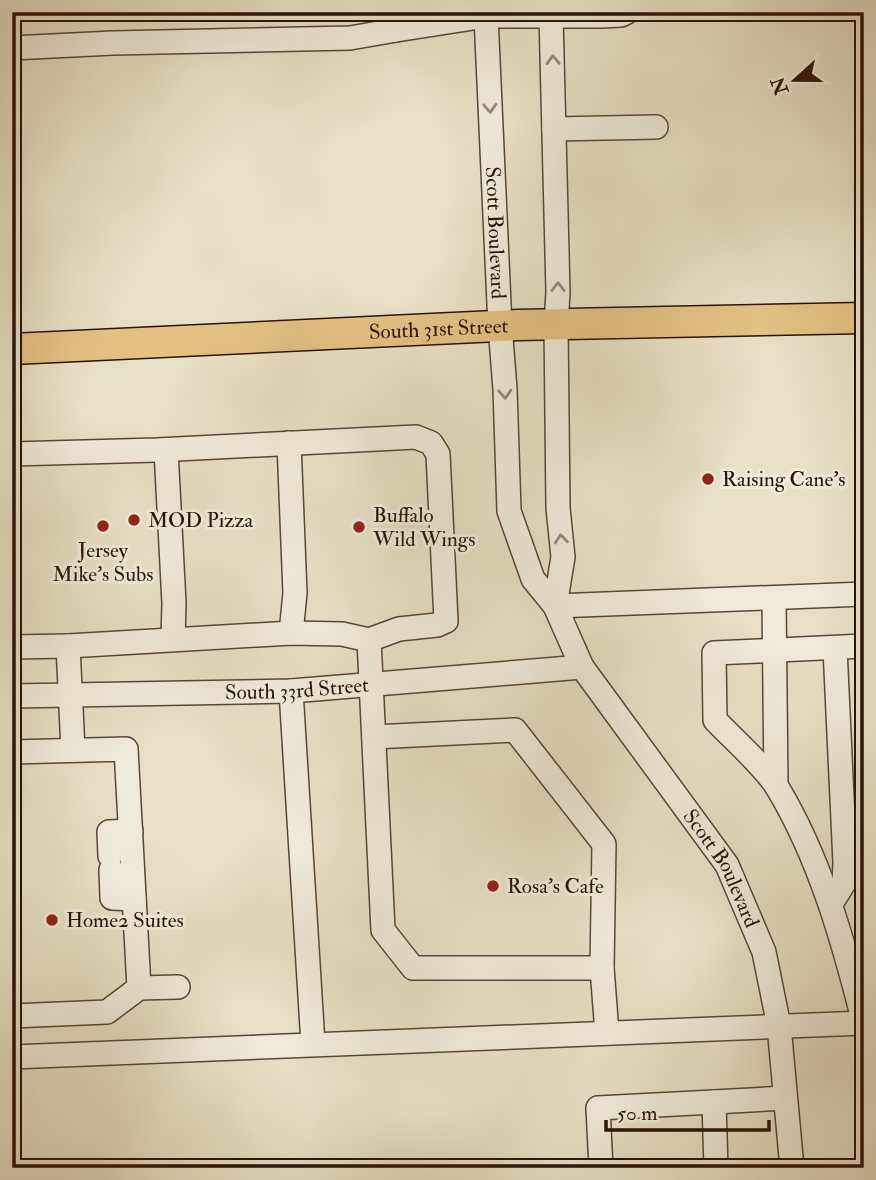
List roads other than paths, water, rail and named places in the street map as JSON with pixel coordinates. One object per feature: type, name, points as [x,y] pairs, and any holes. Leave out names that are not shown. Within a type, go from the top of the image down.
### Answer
[{"type":"main road","name":"South 31st Street","points":[[12,349],[500,326],[864,318]]},
{"type":"street","points":[[12,48],[351,38],[395,21],[485,16],[621,15],[627,12]]},
{"type":"street","name":"Scott Boulevard","points":[[485,16],[509,511],[533,579],[555,606],[582,667],[727,864],[764,951],[779,1026],[792,1168]]},
{"type":"street","points":[[551,16],[558,292],[558,508],[563,557],[555,606],[864,594]]},
{"type":"street","points":[[554,129],[656,127]]},
{"type":"street","points":[[12,454],[166,450],[416,437],[431,443],[438,454],[446,621],[437,625],[399,629],[369,640],[342,634],[291,633],[12,647]]},
{"type":"street","points":[[289,443],[295,593],[291,633]]},
{"type":"street","points":[[166,450],[174,603],[173,639]]},
{"type":"street","points":[[774,598],[776,785]]},
{"type":"street","points":[[369,640],[383,930],[413,968],[602,968]]},
{"type":"street","points":[[68,646],[73,750]]},
{"type":"street","points":[[12,1057],[864,1023],[831,904],[776,785],[715,720],[714,653],[864,646]]},
{"type":"street","points":[[831,904],[844,883],[845,863],[835,648]]},
{"type":"street","name":"South 33rd Street","points":[[12,696],[291,691],[582,667]]},
{"type":"street","points":[[291,691],[313,1044]]},
{"type":"street","points":[[374,737],[515,730],[604,844],[602,968],[607,1033]]},
{"type":"street","points":[[12,752],[126,749],[139,988]]},
{"type":"street","points":[[131,831],[109,832],[110,863],[112,898],[134,899]]},
{"type":"street","points":[[12,1017],[107,1012],[139,988],[178,987]]},
{"type":"street","points":[[601,1168],[598,1108],[785,1098]]},
{"type":"street","points":[[714,1102],[716,1168]]},
{"type":"waterway","points":[[12,1157],[21,1168]]},
{"type":"place","name":"Raising Cane's","points":[[708,479]]},
{"type":"place","name":"MOD Pizza","points":[[134,520]]},
{"type":"place","name":"Jersey Mike's Subs","points":[[103,526]]},
{"type":"place","name":"Buffalo Wild Wings","points":[[359,527]]},
{"type":"place","name":"Rosa's Cafe","points":[[493,886]]},
{"type":"place","name":"Home2 Suites","points":[[52,920]]}]
